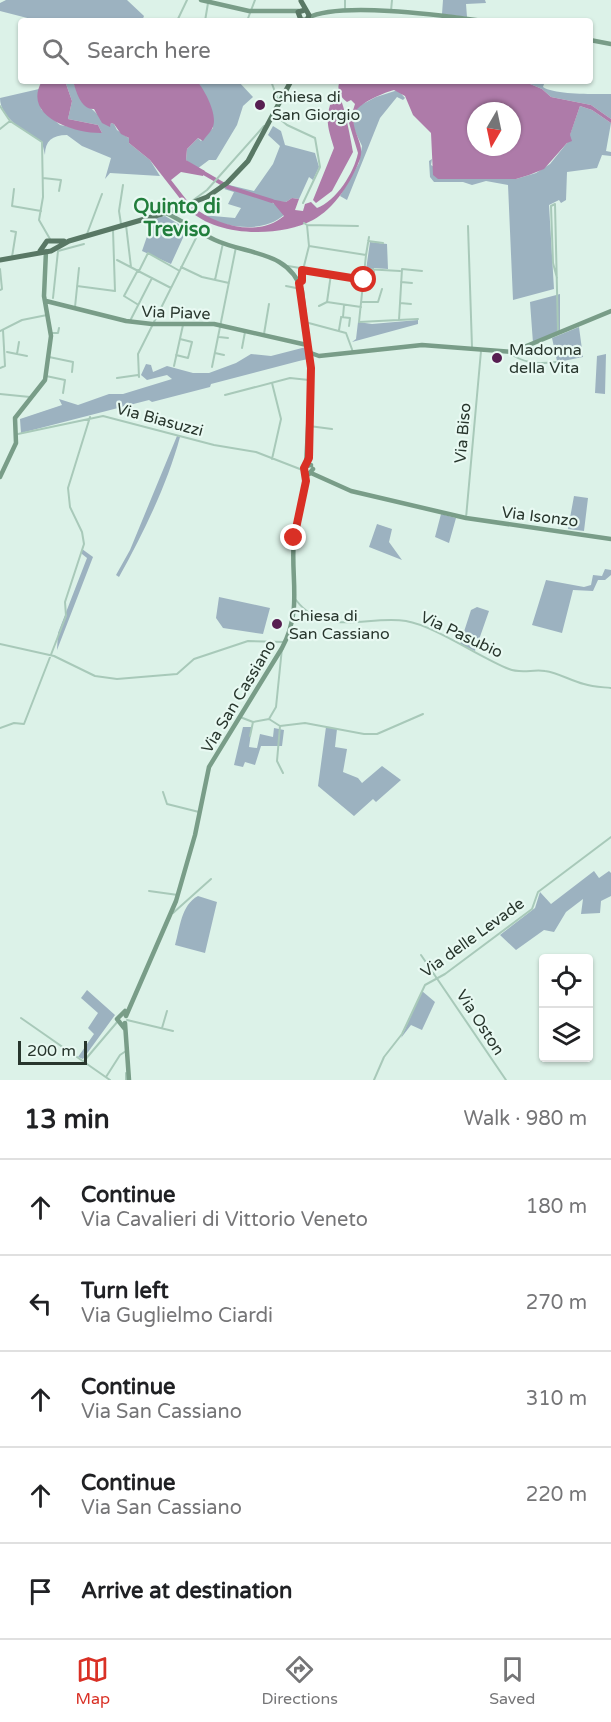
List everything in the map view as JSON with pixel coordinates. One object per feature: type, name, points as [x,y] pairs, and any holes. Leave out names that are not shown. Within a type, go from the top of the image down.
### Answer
[{"type":"main road","points":[[205,1],[251,11],[290,11],[303,16],[391,11],[456,18]]},
{"type":"main road","points":[[301,1],[303,16]]},
{"type":"main road","points":[[593,41],[611,44]]},
{"type":"main road","points":[[0,260],[48,249],[185,207],[225,185],[246,165],[289,84]]},
{"type":"main road","points":[[165,213],[223,243],[267,256],[288,266]]},
{"type":"main road","points":[[0,477],[14,450],[15,418],[33,398],[46,376],[51,333],[43,281],[48,249]]},
{"type":"main road","name":"Via San Cassiano","points":[[123,1020],[178,895],[209,767],[284,645],[295,610],[294,538],[308,470],[313,356],[307,345],[301,289],[288,266]]},
{"type":"main road","name":"Via Piave","points":[[46,301],[130,322],[220,325],[307,345]]},
{"type":"main road","points":[[313,356],[432,345],[512,352],[611,311]]},
{"type":"main road","name":"Via Isonzo","points":[[308,470],[349,491],[466,518],[611,539]]},
{"type":"main road","points":[[123,1020],[126,1030],[127,1077]]},
{"type":"street","points":[[179,18],[188,0]]},
{"type":"street","points":[[248,18],[255,0]]},
{"type":"street","points":[[345,0],[345,12]]},
{"type":"street","points":[[391,11],[392,0]]},
{"type":"street","points":[[205,1],[205,18]]},
{"type":"street","points":[[272,84],[280,102]]},
{"type":"street","points":[[0,106],[10,121],[42,142],[43,178],[40,223],[46,234],[53,297]]},
{"type":"street","points":[[274,115],[287,125],[315,138],[320,167],[303,203]]},
{"type":"street","points":[[0,129],[10,121]]},
{"type":"street","points":[[193,204],[192,200],[207,190],[216,178],[262,133]]},
{"type":"street","points":[[43,178],[61,180],[60,191]]},
{"type":"street","points":[[123,185],[119,211],[131,267]]},
{"type":"street","points":[[14,189],[12,206],[41,211]]},
{"type":"street","points":[[88,237],[93,212],[102,194]]},
{"type":"street","points":[[556,267],[557,205],[552,204],[558,333]]},
{"type":"street","points":[[299,283],[302,281],[302,270],[309,246],[305,224],[357,226]]},
{"type":"street","points":[[468,226],[472,350]]},
{"type":"street","points":[[77,286],[115,291],[116,259],[113,229]]},
{"type":"street","points":[[11,231],[16,232],[12,258]]},
{"type":"street","points":[[117,378],[138,376],[138,354],[199,232]]},
{"type":"street","points":[[383,243],[369,239],[359,322],[418,319]]},
{"type":"street","points":[[215,280],[223,243]]},
{"type":"street","points":[[48,249],[84,244]]},
{"type":"street","points":[[309,246],[366,254]]},
{"type":"street","points":[[212,367],[236,247]]},
{"type":"street","points":[[139,304],[124,296],[148,253],[180,269],[229,283]]},
{"type":"street","points":[[116,259],[171,288]]},
{"type":"street","points":[[288,266],[364,279],[372,279],[374,271]]},
{"type":"street","points":[[74,309],[79,268]]},
{"type":"street","points":[[0,269],[2,290],[0,290]]},
{"type":"street","points":[[364,269],[422,271]]},
{"type":"street","points":[[399,320],[401,271]]},
{"type":"street","points":[[327,302],[331,274]]},
{"type":"street","points":[[130,322],[152,278]]},
{"type":"street","points":[[401,282],[412,283]]},
{"type":"street","points":[[286,286],[301,289]]},
{"type":"street","points":[[361,302],[378,302],[382,289]]},
{"type":"street","points":[[319,306],[327,302],[361,307]]},
{"type":"street","points":[[400,303],[411,304]]},
{"type":"street","points":[[264,336],[269,304]]},
{"type":"street","points":[[339,330],[344,305]]},
{"type":"street","points":[[0,368],[5,366],[7,352],[2,331],[22,320],[47,315]]},
{"type":"street","points":[[342,317],[350,318],[349,326]]},
{"type":"street","points":[[305,319],[348,335],[353,352]]},
{"type":"street","points":[[305,319],[312,323]]},
{"type":"street","points":[[174,366],[183,324]]},
{"type":"street","points":[[51,333],[58,333],[59,328]]},
{"type":"street","points":[[242,348],[245,332]]},
{"type":"street","points":[[218,336],[228,338]]},
{"type":"street","points":[[0,340],[5,339]]},
{"type":"street","points":[[176,355],[188,358],[192,342],[180,339]]},
{"type":"street","points":[[17,354],[19,342]]},
{"type":"street","name":"Via Biso","points":[[466,518],[481,351]]},
{"type":"street","points":[[7,352],[27,356]]},
{"type":"street","points":[[215,352],[224,355]]},
{"type":"street","points":[[512,352],[513,356],[525,361],[541,364],[556,362]]},
{"type":"street","points":[[49,357],[73,362],[72,372]]},
{"type":"street","points":[[46,376],[65,380],[63,393]]},
{"type":"street","points":[[225,395],[294,378],[311,380]]},
{"type":"street","points":[[272,383],[281,419],[272,459]]},
{"type":"street","points":[[0,394],[33,398]]},
{"type":"street","name":"Via Biasuzzi","points":[[16,434],[103,416],[213,445],[256,452],[308,470]]},
{"type":"street","points":[[0,729],[14,723],[24,724],[66,616],[67,595],[84,544],[67,496],[90,417]]},
{"type":"street","points":[[309,426],[332,429]]},
{"type":"street","name":"Via Pasubio","points":[[296,600],[317,618],[337,624],[390,621],[415,624],[511,670],[547,671],[584,684],[611,688]]},
{"type":"street","points":[[295,610],[303,608]]},
{"type":"street","points":[[0,644],[52,656],[95,676],[117,679],[177,674],[194,659],[248,641],[284,645],[276,707],[269,719]]},
{"type":"street","points":[[240,717],[253,722],[269,719],[280,726],[306,723],[364,735],[377,734],[423,714]]},
{"type":"street","points":[[250,736],[253,722]]},
{"type":"street","points":[[280,726],[277,761],[283,773]]},
{"type":"street","points":[[163,792],[167,804],[199,812]]},
{"type":"street","name":"Via delle Levade","points":[[374,1080],[384,1057],[402,1034],[420,991],[436,977],[444,974],[532,909],[538,892],[611,837]]},
{"type":"street","points":[[171,912],[180,909],[211,879]]},
{"type":"street","points":[[149,891],[178,895]]},
{"type":"street","name":"Via Oston","points":[[421,955],[506,1080]]},
{"type":"street","points":[[162,1028],[167,1011]]},
{"type":"street","points":[[21,1018],[110,1080]]},
{"type":"street","points":[[84,1061],[123,1020],[173,1031]]},
{"type":"street","points":[[106,1077],[120,1055],[126,1051]]},
{"type":"shaded area","points":[[6,0],[127,0],[144,16],[143,18],[27,18],[0,11],[0,3]]},
{"type":"shaded area","points":[[443,0],[485,0],[486,3],[466,4],[467,17],[442,14]]},
{"type":"shaded area","points":[[41,84],[66,84],[72,101],[68,119],[98,125],[102,133],[79,130],[54,121],[45,114],[39,104],[37,94]]},
{"type":"shaded area","points":[[66,84],[74,84],[84,101],[110,126],[111,123],[114,124],[117,130],[130,139],[129,143],[150,160],[160,176],[110,173],[105,179],[111,158],[82,146],[67,135],[57,136],[50,140],[46,146],[45,155],[42,142],[9,119],[1,106],[0,98],[39,89],[41,109],[60,125],[102,133],[98,125],[68,119],[72,101]]},
{"type":"shaded area","points":[[74,84],[199,84],[213,111],[214,124],[203,141],[198,138],[187,149],[186,160],[205,171],[203,176],[181,172],[171,180],[189,203],[185,205],[150,160],[129,143],[129,138],[121,134],[114,124],[111,123],[110,127],[102,123],[94,109],[82,103]]},
{"type":"shaded area","points":[[199,84],[241,84],[253,97],[243,106],[237,125],[216,160],[209,160],[197,169],[186,160],[187,149],[198,138],[201,141],[213,128],[207,99]]},
{"type":"shaded area","points":[[339,84],[530,84],[542,89],[551,97],[591,105],[611,119],[611,123],[592,110],[580,106],[570,135],[572,141],[567,143],[544,169],[516,179],[438,179],[433,175],[431,133],[413,115],[405,96],[394,90],[367,101],[356,111],[354,123],[361,147],[360,159],[335,202],[313,220],[283,230],[248,232],[215,225],[188,209],[193,207],[225,224],[250,228],[274,223],[284,216],[270,199],[286,202],[292,198],[299,199],[295,210],[303,211],[305,204],[311,202],[317,208],[331,199],[348,177],[358,153],[349,123],[355,104],[351,100],[347,102],[339,93]]},
{"type":"shaded area","points":[[530,84],[544,84],[543,87],[549,90],[576,94],[611,94],[611,119],[591,105],[551,97],[542,89]]},
{"type":"shaded area","points":[[398,90],[405,98],[403,100],[397,97],[380,118],[347,200],[340,196],[359,163],[362,146],[353,127],[355,112],[359,106],[376,97]]},
{"type":"shaded area","points":[[341,101],[353,152],[332,191],[316,203],[313,200],[334,148],[328,122],[330,105]]},
{"type":"shaded area","points":[[580,106],[592,110],[611,123],[606,151],[611,152],[611,156],[602,155],[597,168],[567,172],[566,200],[561,203],[559,200],[549,205],[554,289],[513,300],[508,185],[486,181],[472,185],[463,182],[434,182],[430,177],[429,161],[432,159],[431,165],[452,179],[516,179],[536,173],[550,164],[567,143]]},
{"type":"shaded area","points":[[273,126],[281,131],[285,145],[315,153],[319,167],[313,180],[309,177],[299,199],[292,198],[286,202],[270,201],[279,207],[284,215],[275,221],[255,227],[233,226],[202,215],[235,218],[241,208],[228,204],[234,192],[224,189],[229,185],[254,191],[273,164],[280,146],[268,135]]},
{"type":"shaded area","points":[[165,216],[187,229],[171,264],[142,251],[153,219]]},
{"type":"shaded area","points":[[370,242],[387,244],[388,269],[374,268],[372,278],[365,277]]},
{"type":"shaded area","points":[[560,294],[560,330],[533,343],[530,302]]},
{"type":"shaded area","points":[[418,320],[418,324],[352,342],[356,339],[358,322],[372,324]]},
{"type":"shaded area","points":[[579,327],[583,357],[563,361],[563,364],[557,361],[552,338]]},
{"type":"shaded area","points":[[306,347],[308,359],[152,402],[149,400],[21,433],[20,419],[62,405],[59,399],[78,405],[109,394],[123,394],[172,379],[167,375],[147,380],[141,375],[146,364],[151,365],[153,372],[167,366],[193,373],[209,373],[236,363],[251,354],[271,356]]},
{"type":"shaded area","points":[[606,354],[605,394],[595,393],[597,356]]},
{"type":"shaded area","points":[[177,436],[180,437],[175,455],[161,491],[119,577],[116,575],[130,550]]},
{"type":"shaded area","points":[[574,496],[588,498],[584,531],[568,529]]},
{"type":"shaded area","points":[[441,514],[456,518],[449,543],[435,537]]},
{"type":"shaded area","points":[[377,524],[392,529],[389,542],[402,560],[369,547]]},
{"type":"shaded area","points":[[82,549],[93,557],[57,650],[58,633],[87,558],[82,554]]},
{"type":"shaded area","points":[[605,569],[611,570],[611,575],[605,580],[598,580],[593,591],[573,590],[562,633],[532,625],[546,580],[584,587],[591,585],[593,575],[602,576]]},
{"type":"shaded area","points":[[219,597],[270,608],[263,634],[223,628],[216,618]]},
{"type":"shaded area","points":[[477,607],[489,611],[475,651],[460,644],[471,610]]},
{"type":"shaded area","points":[[243,727],[252,727],[249,747],[257,748],[260,734],[273,737],[274,728],[284,730],[282,746],[261,746],[255,765],[245,762],[243,767],[234,765]]},
{"type":"shaded area","points":[[326,727],[337,729],[335,747],[347,749],[343,772],[358,778],[362,783],[382,766],[401,780],[376,802],[373,799],[354,816],[318,786]]},
{"type":"shaded area","points":[[594,871],[599,878],[609,871],[611,873],[611,896],[601,901],[600,913],[581,914],[583,899],[566,912],[554,932],[544,930],[516,950],[500,935],[535,908],[540,892],[551,904]]},
{"type":"shaded area","points":[[198,896],[217,902],[205,953],[175,945],[185,911],[192,900]]},
{"type":"shaded area","points":[[87,990],[115,1015],[83,1059],[78,1057],[94,1034],[88,1028],[98,1013],[81,998]]},
{"type":"shaded area","points":[[422,991],[435,1002],[422,1030],[411,1025],[401,1038]]},
{"type":"waterway","points":[[202,172],[228,187],[272,201]]},
{"type":"place","name":"Chiesa di San Giorgio","points":[[260,105]]},
{"type":"place","name":"Madonna della Vita","points":[[497,358]]},
{"type":"place","name":"Chiesa di San Cassiano","points":[[277,624]]},
{"type":"district","name":"Quinto di Treviso","points":[[177,218]]},
{"type":"route","points":[[294,538],[306,481],[304,468],[309,458],[311,368],[302,291],[299,283],[302,281],[302,270],[364,280]]}]
